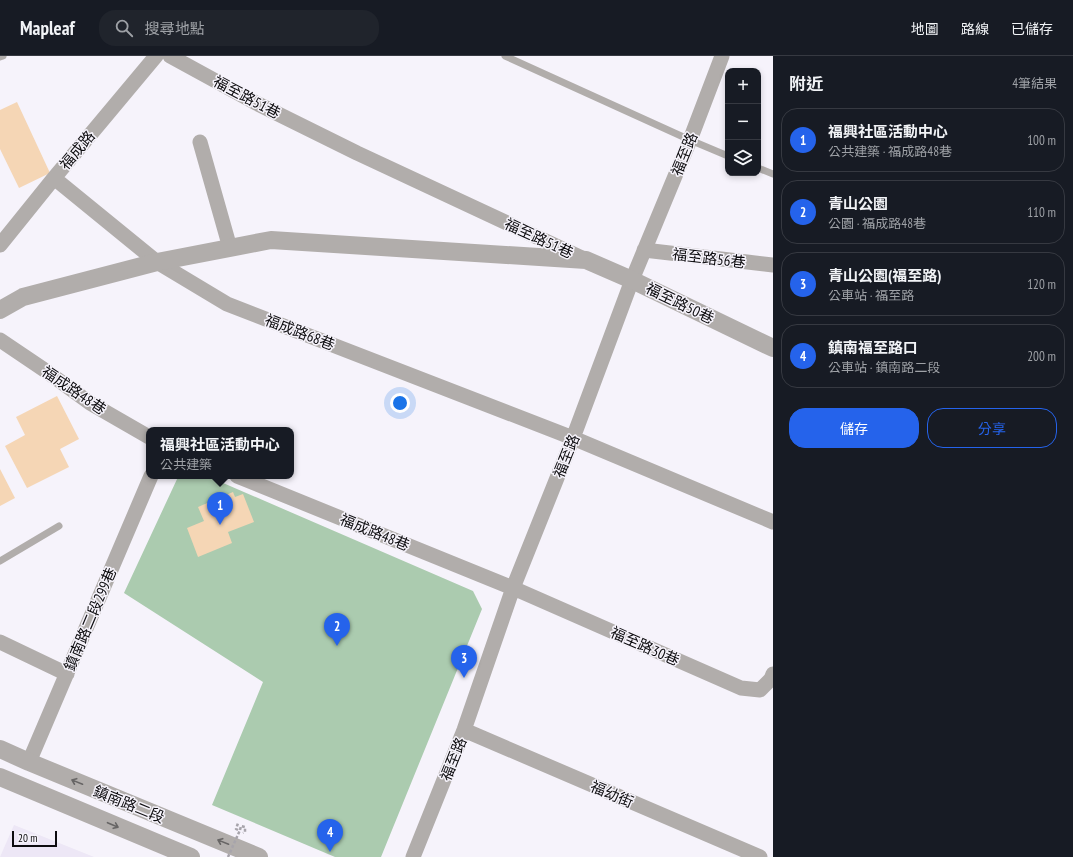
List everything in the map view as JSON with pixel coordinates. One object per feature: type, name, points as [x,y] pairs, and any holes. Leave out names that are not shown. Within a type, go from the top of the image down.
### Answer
[{"type":"street","name":"福成路","points":[[0,245],[156,56]]},
{"type":"street","name":"福至路51巷","points":[[170,56],[256,103],[357,153],[586,260]]},
{"type":"street","name":"福至路","points":[[413,857],[464,730],[513,588],[573,438],[632,280],[690,140],[722,56]]},
{"type":"street","points":[[200,142],[230,248]]},
{"type":"street","name":"福成路68巷","points":[[54,178],[157,262],[227,304],[573,438]]},
{"type":"street","name":"福至路51巷","points":[[0,310],[22,297],[157,262],[272,240],[586,260]]},
{"type":"street","name":"福至路56巷","points":[[644,250],[773,265]]},
{"type":"street","name":"福至路50巷","points":[[586,260],[632,280],[773,348]]},
{"type":"street","name":"福成路48巷","points":[[0,340],[90,403],[146,435]]},
{"type":"street","points":[[573,438],[773,522]]},
{"type":"street","name":"鎮南路二段299巷","points":[[29,762],[151,479]]},
{"type":"street","name":"福成路48巷","points":[[244,479],[513,588]]},
{"type":"street","name":"福至路30巷","points":[[513,588],[741,688],[760,690],[771,679],[773,674]]},
{"type":"street","points":[[0,642],[67,674]]},
{"type":"street","name":"福幼街","points":[[464,730],[760,857]]},
{"type":"street","name":"鎮南路二段","points":[[1,752],[29,762],[259,857]]},
{"type":"street","name":"鎮南路二段","points":[[0,777],[190,857]]},
{"type":"lane","points":[[505,56],[725,155]]},
{"type":"lane","points":[[761,169],[773,174]]},
{"type":"lane","points":[[0,560],[59,526]]},
{"type":"path","points":[[228,857],[241,826],[245,827],[245,832]]},
{"type":"shaded area","points":[[14,825],[94,857],[0,857]]},
{"type":"green space","points":[[177,479],[214,479],[473,591],[482,609],[381,857],[335,857],[212,805],[263,682],[124,593]]},
{"type":"building","points":[[17,102],[50,173],[19,188],[0,149],[0,110]]},
{"type":"building","points":[[57,396],[79,439],[60,449],[69,467],[27,488],[5,446],[25,435],[16,417]]},
{"type":"building","points":[[0,469],[15,498],[0,506]]},
{"type":"building","points":[[233,492],[235,497],[243,494],[254,522],[228,532],[232,543],[198,557],[187,528],[204,521],[198,507]]},
{"type":"place","name":"福興社區活動中心","points":[[220,525]]},
{"type":"place","name":"青山公園","points":[[337,646]]},
{"type":"place","name":"青山公園(福至路)","points":[[464,678]]},
{"type":"place","name":"鎮南福至路口","points":[[330,852]]}]
